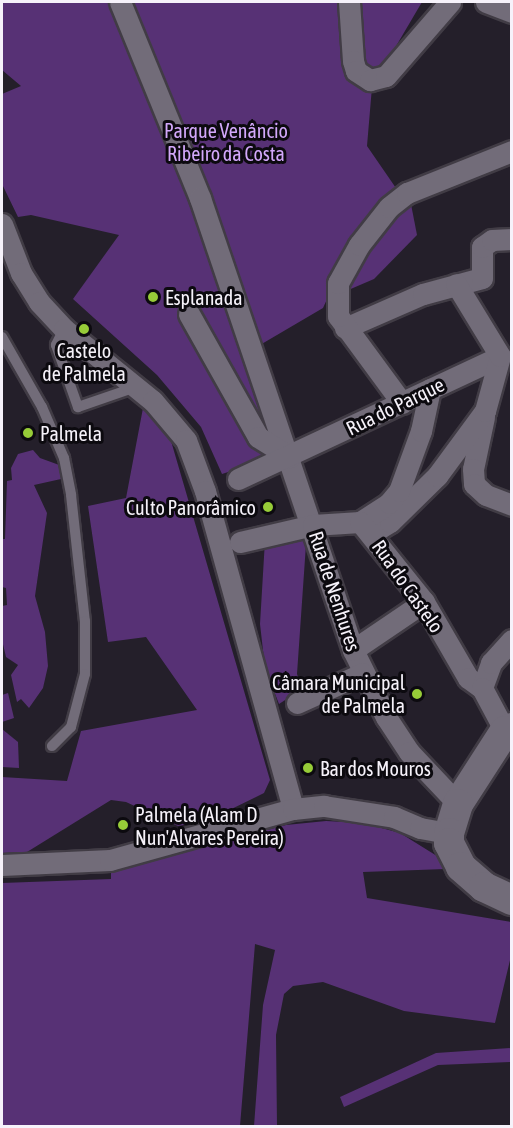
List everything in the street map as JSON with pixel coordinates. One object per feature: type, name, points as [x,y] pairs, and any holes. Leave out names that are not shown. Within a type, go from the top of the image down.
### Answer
[{"type":"street","name":"Rua de Nenhures","points":[[120,2],[200,198],[290,457],[353,650],[363,673],[409,752],[458,804]]},
{"type":"street","points":[[349,2],[349,35],[356,71],[370,80],[378,80],[393,70],[450,2]]},
{"type":"street","points":[[486,2],[512,12]]},
{"type":"street","points":[[402,403],[345,328],[336,301],[338,283],[359,245],[389,207],[407,193],[512,150]]},
{"type":"street","points":[[2,224],[15,276],[64,329],[136,387],[171,420],[197,464],[293,809]]},
{"type":"street","points":[[345,328],[423,294],[482,278],[482,247],[492,240],[512,239]]},
{"type":"street","points":[[456,284],[500,356],[485,411],[473,470],[474,484],[486,495],[512,505]]},
{"type":"street","points":[[189,314],[258,437],[290,457]]},
{"type":"street","name":"Rua do Parque","points":[[238,479],[290,457],[500,356]]},
{"type":"street","points":[[360,522],[389,503],[403,483],[430,389]]},
{"type":"street","points":[[360,522],[380,528],[390,522],[437,476],[485,411]]},
{"type":"street","name":"Rua do Castelo","points":[[240,542],[313,525],[360,522],[424,602],[468,678],[482,688],[508,730]]},
{"type":"street","points":[[353,650],[424,602]]},
{"type":"street","points":[[482,688],[491,663],[508,644]]},
{"type":"street","points":[[297,703],[363,673]]},
{"type":"street","points":[[508,730],[458,804],[448,833],[449,843],[462,867],[484,887],[512,900]]},
{"type":"street","points":[[2,865],[110,860],[293,809],[354,808],[448,833]]},
{"type":"lane","points":[[64,329],[56,345],[78,407],[136,387]]},
{"type":"lane","points":[[2,337],[42,407],[64,459],[71,495],[85,621],[85,674],[71,727],[52,746]]},
{"type":"green space","name":"Parque Venâncio Ribeiro da Costa","points":[[2,2],[422,2],[372,87],[367,146],[398,191],[359,229],[323,308],[253,349],[284,454],[222,474],[201,427],[157,375],[73,299],[119,235],[31,215],[18,217],[2,184],[2,94],[21,86],[2,70]]},
{"type":"green space","points":[[410,199],[417,235],[374,279],[346,291],[370,241]]},
{"type":"green space","points":[[143,408],[169,434],[270,780],[264,793],[209,820],[178,826],[126,802],[111,800],[27,852],[2,853],[2,777],[67,781],[81,731],[197,710],[146,637],[108,642],[88,506],[126,498]]},
{"type":"green space","points":[[33,450],[40,458],[62,466],[61,479],[34,485],[47,513],[35,596],[45,632],[48,666],[43,688],[29,708],[21,699],[17,702],[11,675],[18,665],[6,657],[2,640],[2,606],[7,605],[6,588],[2,587],[2,539],[5,539],[7,481],[12,480],[11,468],[18,454]]},
{"type":"green space","points":[[307,530],[297,674],[302,689],[279,704],[265,668],[260,624],[265,540]]},
{"type":"green space","points":[[8,693],[14,718],[2,722],[2,695]]},
{"type":"green space","points":[[2,729],[18,742],[19,768],[2,767]]},
{"type":"green space","points":[[326,821],[363,823],[400,833],[445,861],[445,869],[363,872],[367,898],[511,922],[511,956],[495,1023],[404,1011],[323,982],[293,986],[284,994],[276,1035],[277,1126],[254,1126],[263,1005],[275,950],[255,944],[240,1126],[2,1126],[2,883],[111,879],[111,872],[286,825]]},
{"type":"green space","points":[[511,1048],[511,1062],[438,1065],[344,1107],[340,1097],[436,1053]]},
{"type":"place","name":"Esplanada","points":[[153,297]]},
{"type":"place","name":"Castelo de Palmela","points":[[84,329]]},
{"type":"place","name":"Palmela","points":[[28,433]]},
{"type":"place","name":"Culto Panorâmico","points":[[268,507]]},
{"type":"place","name":"Câmara Municipal de Palmela","points":[[417,694]]},
{"type":"place","name":"Bar dos Mouros","points":[[308,768]]},
{"type":"place","name":"Palmela (Alam D Nun'Alvares Pereira)","points":[[123,825]]}]
